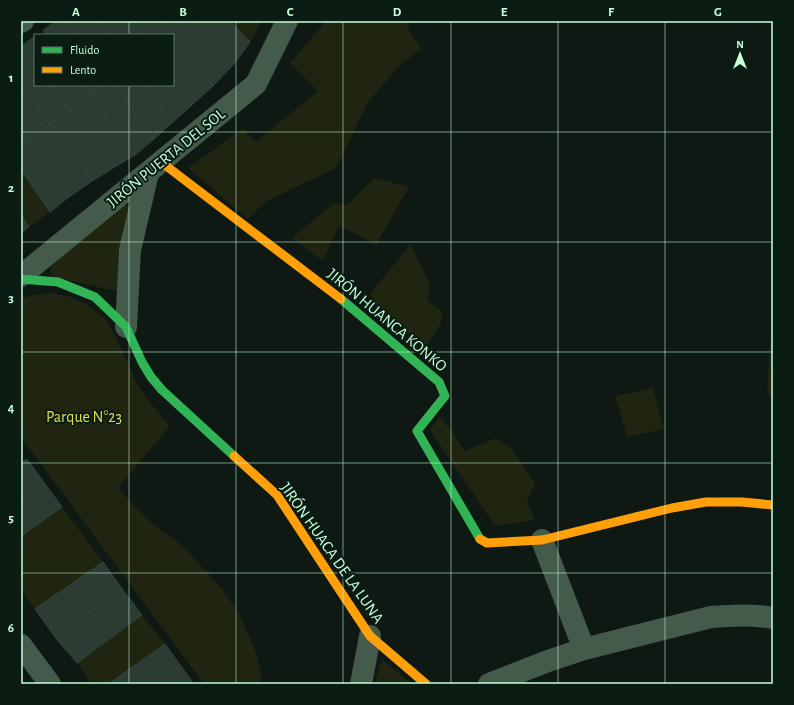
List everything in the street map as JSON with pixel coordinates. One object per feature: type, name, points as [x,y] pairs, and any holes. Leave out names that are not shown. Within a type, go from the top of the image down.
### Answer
[{"type":"street","name":"JIRÓN PUERTA DEL SOL","points":[[21,276],[256,84],[287,21]]},
{"type":"street","points":[[126,327],[130,250],[154,168]]},
{"type":"street","name":"JIRÓN HUANCA KONKO","points":[[154,168],[338,296],[439,382],[445,396],[417,431],[478,538],[487,543],[542,540],[672,508],[706,502],[742,502],[773,505]]},
{"type":"street","points":[[21,279],[58,282],[95,297],[126,327]]},
{"type":"street","name":"JIRÓN HUACA DE LA LUNA","points":[[126,327],[142,362],[151,377],[162,390],[266,485],[281,501],[370,636],[426,684]]},
{"type":"street","points":[[542,540],[584,649]]},
{"type":"street","points":[[489,684],[584,649],[711,617],[757,615],[773,618]]},
{"type":"street","points":[[361,684],[370,636]]},
{"type":"street","points":[[21,645],[50,684]]},
{"type":"green space","points":[[230,21],[261,21],[250,42]]},
{"type":"green space","points":[[326,21],[411,21],[408,29],[422,49],[402,63],[368,102],[336,168],[265,202],[248,219],[188,168],[243,128],[256,142],[318,91],[290,63]]},
{"type":"green space","points":[[21,170],[50,212],[29,227],[21,215]]},
{"type":"green space","points":[[375,178],[409,187],[376,245],[339,225],[323,261],[292,238],[333,204],[347,205]]},
{"type":"green space","points":[[126,205],[129,207],[118,290],[57,278],[50,275],[51,267],[57,258],[121,207]]},
{"type":"green space","points":[[411,244],[429,283],[428,301],[443,312],[441,323],[425,348],[369,295]]},
{"type":"green space","name":"Parque N°23","points":[[52,293],[71,297],[84,303],[105,318],[116,337],[136,381],[147,399],[170,426],[118,488],[149,521],[183,546],[223,590],[240,616],[254,647],[261,670],[260,684],[204,684],[21,437],[21,299],[33,295]]},
{"type":"green space","points":[[773,340],[773,395],[767,395],[770,342]]},
{"type":"green space","points":[[653,388],[664,429],[627,437],[615,396]]},
{"type":"green space","points":[[440,416],[465,451],[496,438],[511,448],[535,483],[527,501],[535,520],[495,526],[430,430]]},
{"type":"green space","points":[[62,507],[103,562],[35,609],[21,590],[21,536]]},
{"type":"green space","points":[[142,615],[165,644],[108,684],[91,684],[77,663]]},
{"type":"green space","points":[[383,660],[412,684],[375,684],[380,665]]},
{"type":"building","points":[[56,21],[66,21],[75,34],[45,34],[43,30]]},
{"type":"building","points":[[66,21],[99,21],[108,34],[75,34]]},
{"type":"building","points":[[99,21],[129,21],[139,34],[108,34]]},
{"type":"building","points":[[129,21],[162,21],[171,33],[170,34],[139,34]]},
{"type":"building","points":[[162,21],[186,21],[171,33]]},
{"type":"building","points":[[186,21],[195,21],[233,65],[213,86],[174,37],[174,34],[171,33]]},
{"type":"building","points":[[195,21],[230,21],[250,42],[233,65]]},
{"type":"building","points":[[174,36],[213,86],[193,104],[174,79]]},
{"type":"building","points":[[34,37],[34,61],[23,45]]},
{"type":"building","points":[[23,45],[34,61],[34,86],[52,86],[69,111],[50,124],[21,87],[21,46]]},
{"type":"building","points":[[174,79],[193,104],[173,122],[147,86],[174,86]]},
{"type":"building","points":[[52,86],[84,86],[91,95],[69,111]]},
{"type":"building","points":[[84,86],[102,86],[91,95]]},
{"type":"building","points":[[102,86],[115,86],[154,139],[135,155],[91,95]]},
{"type":"building","points":[[115,86],[147,86],[173,122],[154,139]]},
{"type":"building","points":[[21,87],[50,124],[29,139],[21,128]]},
{"type":"building","points":[[91,95],[135,155],[113,168],[69,111]]},
{"type":"building","points":[[69,111],[113,168],[92,181],[50,124]]},
{"type":"building","points":[[50,124],[92,181],[69,197],[29,139]]},
{"type":"building","points":[[21,128],[29,139],[21,146]]},
{"type":"building","points":[[29,139],[69,197],[50,212],[21,170],[21,146]]},
{"type":"building","points":[[21,215],[29,227],[21,233]]},
{"type":"building","points":[[27,459],[45,484],[21,501],[21,463]]},
{"type":"building","points":[[45,484],[62,507],[21,536],[21,501]]},
{"type":"building","points":[[103,562],[123,590],[55,637],[35,609]]},
{"type":"building","points":[[123,590],[142,615],[77,663],[55,637]]},
{"type":"building","points":[[165,644],[194,684],[108,684]]},
{"type":"traffic: fast","points":[[21,279],[58,282],[95,297],[126,327],[142,362],[151,377],[162,390],[234,456]]},
{"type":"traffic: fast","points":[[341,299],[439,382],[445,396],[417,431],[480,539]]},
{"type":"traffic: slow","points":[[161,162],[341,299]]},
{"type":"traffic: slow","points":[[234,456],[277,495],[370,636],[426,684]]},
{"type":"traffic: slow","points":[[480,539],[487,543],[542,540],[672,508],[706,502],[742,502],[773,505]]}]
